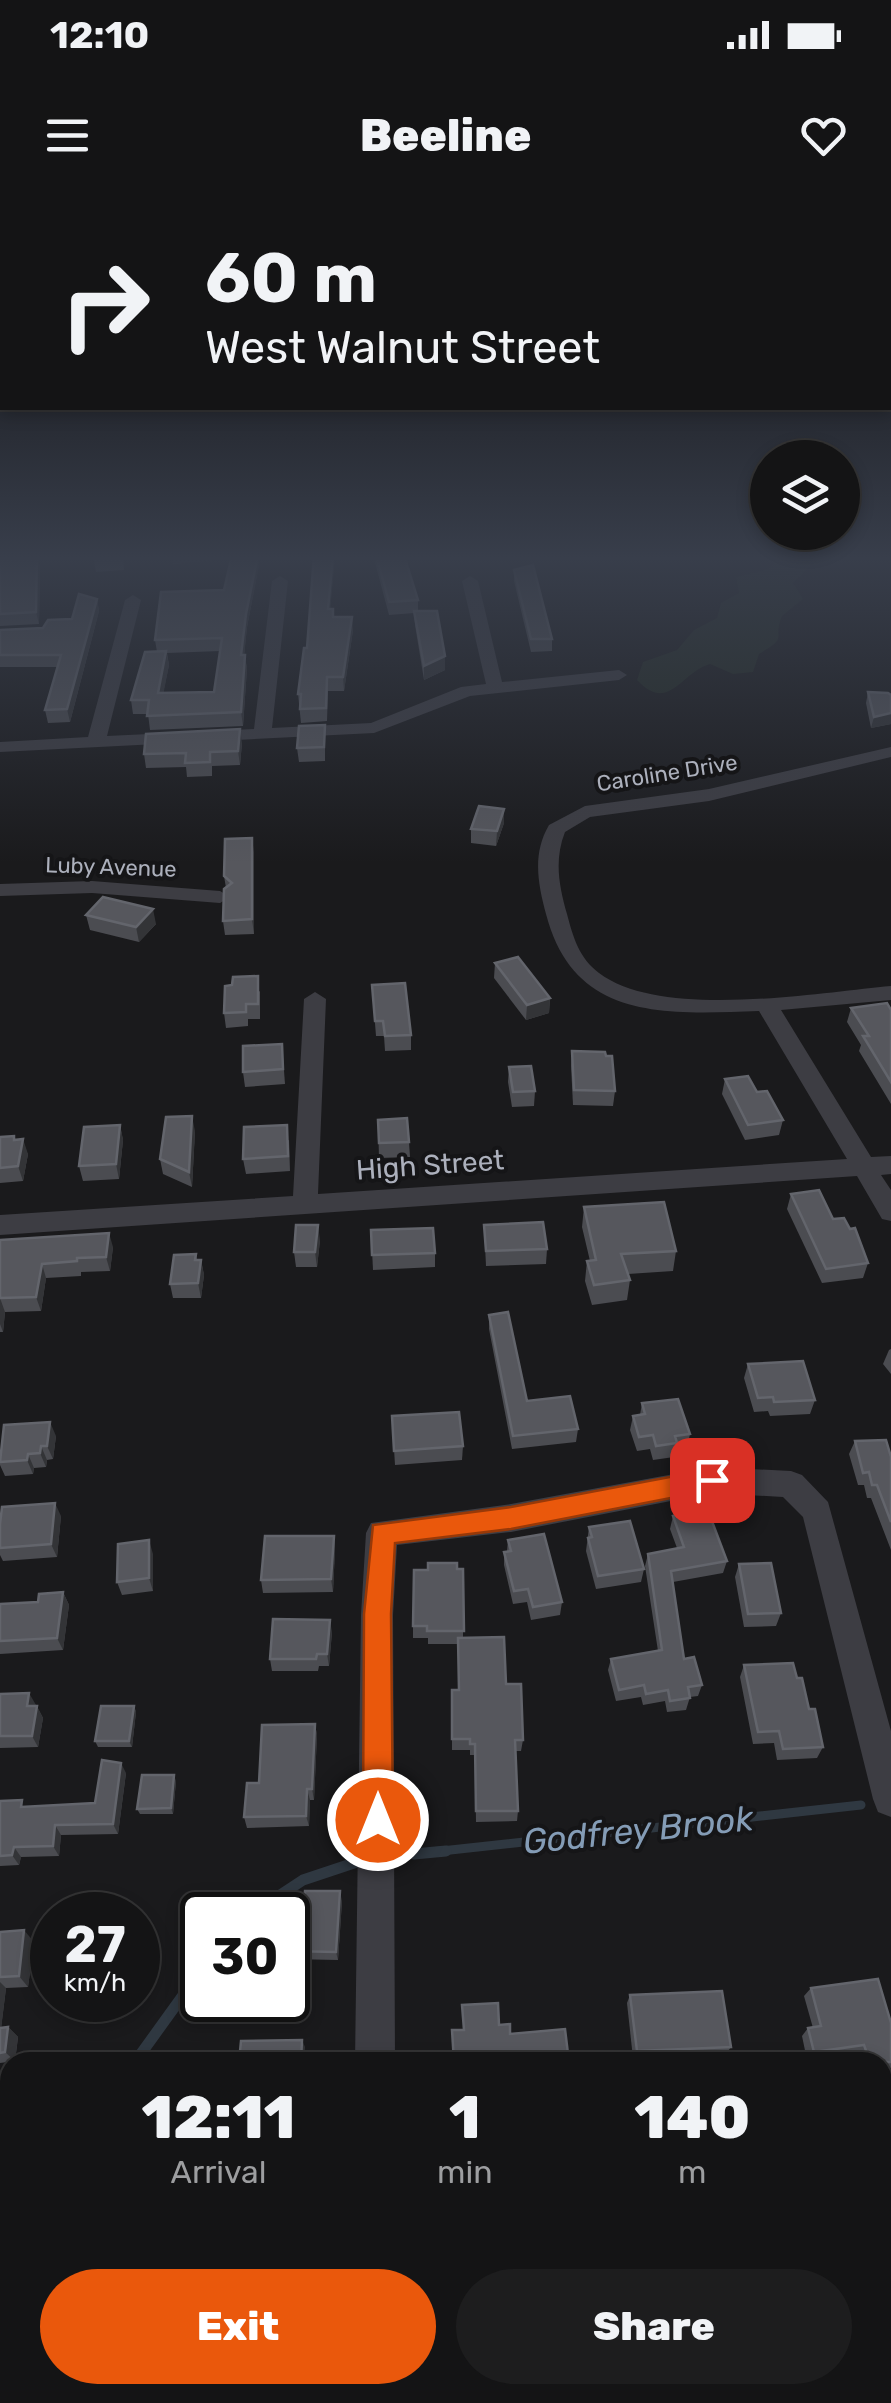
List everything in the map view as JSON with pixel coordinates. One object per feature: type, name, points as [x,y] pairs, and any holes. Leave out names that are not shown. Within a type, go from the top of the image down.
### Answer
[{"type":"street","points":[[96,742],[119,658]]},
{"type":"street","points":[[262,736],[271,658]]},
{"type":"street","points":[[488,658],[495,687]]},
{"type":"street","points":[[0,747],[374,728],[446,697],[495,687],[618,675]]},
{"type":"street","name":"Caroline Drive","points":[[766,1004],[648,1002],[623,996],[588,978],[568,953],[557,915],[546,860],[556,829],[585,812],[709,795],[891,752]]},
{"type":"street","points":[[870,757],[891,774]]},
{"type":"street","name":"Luby Avenue","points":[[0,890],[92,888],[220,898]]},
{"type":"street","points":[[891,993],[766,1004],[878,1166],[891,1212]]},
{"type":"street","points":[[305,1205],[314,999]]},
{"type":"street","name":"High Street","points":[[0,1225],[878,1166]]},
{"type":"street","points":[[375,2052],[377,1614],[382,1533],[511,1518],[712,1480],[791,1484],[817,1510],[891,1799]]},
{"type":"shaded area","points":[[655,658],[758,658],[753,672],[733,674],[710,664],[674,688],[658,693],[637,680],[643,662]]},
{"type":"building","points":[[60,658],[81,658],[67,709],[45,710]]},
{"type":"building","points":[[143,658],[165,658],[158,693],[214,692],[219,658],[245,658],[241,712],[147,716],[149,700],[131,700]]},
{"type":"building","points":[[303,658],[346,658],[343,677],[327,677],[326,708],[300,709]]},
{"type":"building","points":[[423,658],[441,658],[424,666]]},
{"type":"building","points":[[868,692],[891,695],[891,713],[874,717]]},
{"type":"building","points":[[325,725],[324,747],[297,748],[299,726]]},
{"type":"building","points":[[240,729],[238,751],[210,752],[210,762],[185,763],[186,753],[144,754],[146,734]]},
{"type":"building","points":[[479,806],[504,809],[497,831],[471,829]]},
{"type":"building","points":[[252,838],[252,919],[223,921],[224,889],[232,883],[224,876],[225,839]]},
{"type":"building","points":[[103,897],[153,909],[136,927],[86,915]]},
{"type":"building","points":[[518,957],[550,998],[527,1005],[495,963]]},
{"type":"building","points":[[258,976],[258,1004],[246,1004],[246,1012],[224,1013],[225,986],[232,985],[233,977]]},
{"type":"building","points":[[405,983],[411,1035],[385,1036],[383,1021],[375,1021],[372,985]]},
{"type":"building","points":[[887,1003],[891,1010],[891,1082],[851,1008]]},
{"type":"building","points":[[282,1044],[283,1069],[243,1072],[243,1046]]},
{"type":"building","points":[[572,1051],[605,1052],[612,1056],[615,1091],[574,1090]]},
{"type":"building","points":[[531,1066],[535,1091],[513,1092],[509,1067]]},
{"type":"building","points":[[748,1076],[757,1092],[767,1091],[783,1120],[748,1125],[725,1079]]},
{"type":"building","points":[[192,1116],[189,1172],[160,1159],[166,1117]]},
{"type":"building","points":[[407,1118],[409,1142],[379,1143],[378,1120]]},
{"type":"building","points":[[120,1125],[116,1164],[79,1166],[84,1127]]},
{"type":"building","points":[[287,1125],[288,1156],[243,1159],[244,1127]]},
{"type":"building","points":[[14,1136],[14,1140],[23,1139],[18,1166],[0,1168],[0,1137]]},
{"type":"building","points":[[819,1190],[833,1219],[844,1218],[850,1229],[855,1228],[868,1263],[826,1269],[791,1194]]},
{"type":"building","points":[[664,1202],[676,1251],[621,1254],[630,1280],[594,1285],[587,1261],[596,1260],[584,1207]]},
{"type":"building","points":[[543,1222],[547,1249],[486,1251],[484,1225]]},
{"type":"building","points":[[296,1225],[318,1225],[315,1252],[294,1252]]},
{"type":"building","points":[[433,1228],[435,1253],[372,1255],[371,1230]]},
{"type":"building","points":[[109,1233],[106,1257],[42,1264],[36,1297],[0,1298],[0,1240]]},
{"type":"building","points":[[196,1254],[195,1260],[201,1260],[198,1283],[170,1284],[174,1255]]},
{"type":"building","points":[[508,1312],[527,1401],[570,1396],[578,1429],[513,1436],[489,1315]]},
{"type":"building","points":[[803,1361],[815,1400],[774,1402],[773,1397],[758,1398],[748,1364]]},
{"type":"building","points":[[678,1399],[690,1434],[675,1436],[677,1443],[656,1446],[653,1435],[639,1437],[633,1416],[645,1414],[642,1403]]},
{"type":"building","points":[[459,1412],[463,1446],[394,1451],[392,1416]]},
{"type":"building","points":[[50,1422],[47,1446],[41,1446],[40,1453],[28,1454],[27,1460],[0,1462],[4,1425]]},
{"type":"building","points":[[886,1440],[891,1457],[891,1522],[877,1485],[872,1485],[869,1472],[863,1473],[855,1441]]},
{"type":"building","points":[[55,1503],[51,1544],[0,1548],[2,1507]]},
{"type":"building","points":[[707,1508],[727,1561],[671,1571],[684,1659],[694,1657],[702,1685],[688,1687],[690,1698],[670,1701],[668,1690],[646,1694],[644,1685],[619,1690],[611,1659],[662,1650],[648,1554],[684,1547],[673,1516]]},
{"type":"building","points":[[630,1521],[644,1569],[598,1576],[589,1527]]},
{"type":"building","points":[[544,1534],[562,1602],[533,1607],[528,1589],[514,1591],[504,1552],[511,1551],[508,1540]]},
{"type":"building","points":[[265,1536],[334,1536],[331,1579],[261,1580]]},
{"type":"building","points":[[149,1540],[149,1578],[117,1582],[118,1544]]},
{"type":"building","points":[[428,1563],[457,1563],[457,1569],[463,1569],[464,1631],[427,1631],[427,1626],[413,1626],[414,1570],[428,1570]]},
{"type":"building","points":[[771,1563],[781,1613],[748,1614],[739,1564]]},
{"type":"building","points":[[63,1592],[57,1638],[0,1641],[0,1604],[38,1602],[39,1594]]},
{"type":"building","points":[[273,1619],[330,1620],[327,1654],[317,1654],[316,1659],[270,1659]]},
{"type":"building","points":[[504,1637],[506,1684],[521,1684],[523,1740],[515,1740],[518,1811],[476,1811],[475,1744],[470,1744],[470,1739],[452,1739],[452,1690],[459,1690],[458,1638]]},
{"type":"building","points":[[793,1663],[797,1678],[802,1678],[809,1709],[815,1709],[823,1747],[783,1749],[779,1731],[758,1732],[744,1665]]},
{"type":"building","points":[[29,1693],[27,1706],[37,1706],[32,1736],[0,1736],[0,1694]]},
{"type":"building","points":[[101,1706],[134,1706],[129,1741],[95,1741]]},
{"type":"building","points":[[315,1724],[312,1789],[307,1789],[306,1816],[244,1817],[247,1783],[259,1783],[262,1725]]},
{"type":"building","points":[[102,1760],[121,1763],[113,1824],[55,1825],[53,1846],[14,1847],[12,1855],[0,1856],[0,1801],[22,1800],[21,1807],[95,1803]]},
{"type":"building","points":[[142,1775],[174,1775],[171,1808],[137,1809]]},
{"type":"building","points":[[340,1891],[336,1952],[310,1951],[310,1892],[305,1892]]},
{"type":"building","points":[[24,1930],[19,1976],[0,1977],[0,1932]]},
{"type":"building","points":[[878,1979],[891,2023],[891,2052],[866,2052],[864,2045],[814,2052],[808,2028],[821,2026],[811,1988]]},
{"type":"building","points":[[722,1991],[731,2047],[637,2051],[630,1995]]},
{"type":"building","points":[[498,2003],[499,2025],[510,2024],[510,2034],[565,2029],[568,2052],[453,2052],[452,2030],[464,2030],[462,2005]]},
{"type":"building","points":[[8,2027],[5,2052],[0,2052],[0,2028]]},
{"type":"building","points":[[302,2040],[301,2052],[240,2052],[241,2041]]},
{"type":"waterway","name":"Godfrey Brook","points":[[423,1853],[861,1805]]},
{"type":"waterway","name":"Godfrey Brook","points":[[414,1854],[446,1851]]},
{"type":"waterway","name":"Godfrey Brook","points":[[285,1892],[303,1880],[363,1860]]},
{"type":"waterway","name":"Godfrey Brook","points":[[142,2052],[180,2000]]},
{"type":"route","points":[[378,1820],[377,1614],[382,1533],[511,1518],[712,1480]]}]
